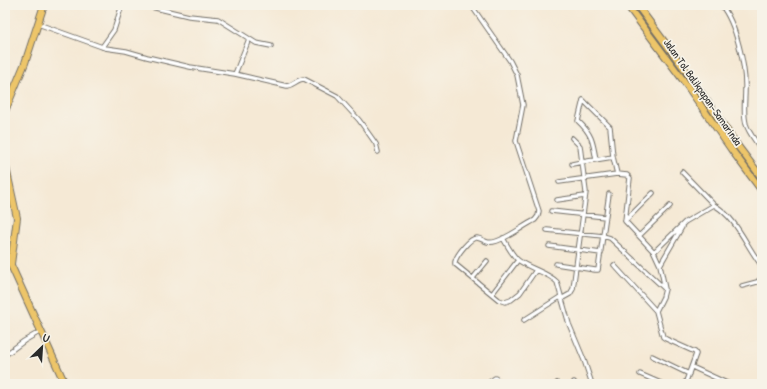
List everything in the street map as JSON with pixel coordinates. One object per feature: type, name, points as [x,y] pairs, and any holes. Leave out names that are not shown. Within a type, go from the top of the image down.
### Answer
[{"type":"highway","points":[[5,111],[25,63],[44,5]]},
{"type":"highway","name":"Jalan Tol Balikpapan–Samarinda","points":[[627,5],[683,80],[762,191]]},
{"type":"highway","name":"Jalan Tol Balikpapan–Samarinda","points":[[637,5],[762,178]]},
{"type":"highway","points":[[5,163],[17,218],[10,264]]},
{"type":"highway","points":[[5,252],[65,384]]},
{"type":"street","points":[[102,47],[114,30],[122,5]]},
{"type":"street","points":[[143,5],[189,16],[218,19],[248,39],[256,43],[271,46]]},
{"type":"street","points":[[470,5],[510,61],[517,75],[523,105],[516,141],[539,211],[535,220],[503,238],[490,242],[475,238],[468,242],[457,257],[455,264],[499,300],[505,302],[511,300],[520,293],[536,270]]},
{"type":"street","points":[[721,5],[727,12],[732,26],[744,73],[744,109],[746,126],[762,151]]},
{"type":"street","points":[[38,24],[102,47],[126,51],[190,67],[235,74],[287,86],[299,79],[304,79],[337,96],[376,144],[378,152]]},
{"type":"street","points":[[235,74],[248,39]]},
{"type":"street","points":[[596,160],[589,132],[578,121],[583,100],[610,127],[613,157],[617,174]]},
{"type":"street","points":[[524,320],[571,293],[586,196],[580,146],[572,138]]},
{"type":"street","points":[[572,164],[613,157]]},
{"type":"street","points":[[682,172],[733,222],[762,266]]},
{"type":"street","points":[[559,182],[584,180],[617,174],[627,175],[630,178],[624,221]]},
{"type":"street","points":[[624,221],[653,193]]},
{"type":"street","points":[[556,264],[596,270],[599,267],[609,194]]},
{"type":"street","points":[[557,200],[586,196]]},
{"type":"street","points":[[654,252],[685,222],[714,204]]},
{"type":"street","points":[[639,236],[670,206]]},
{"type":"street","points":[[551,211],[605,217]]},
{"type":"street","points":[[624,221],[654,252],[660,265],[665,289],[656,311]]},
{"type":"street","points":[[660,265],[685,222]]},
{"type":"street","points":[[547,230],[603,236],[616,242],[665,289]]},
{"type":"street","points":[[503,238],[518,260],[554,279],[558,285],[560,298],[592,384]]},
{"type":"street","points":[[549,246],[601,253]]},
{"type":"street","points":[[492,294],[518,260]]},
{"type":"street","points":[[473,278],[487,261]]},
{"type":"street","points":[[614,265],[656,311],[664,338],[696,353],[685,384]]},
{"type":"street","points":[[742,286],[757,282],[762,278]]},
{"type":"street","points":[[5,355],[41,331]]},
{"type":"street","points":[[652,356],[689,374]]},
{"type":"street","points":[[692,367],[729,384]]},
{"type":"street","points":[[640,374],[663,384]]},
{"type":"street","points":[[487,384],[495,378],[500,384]]}]
